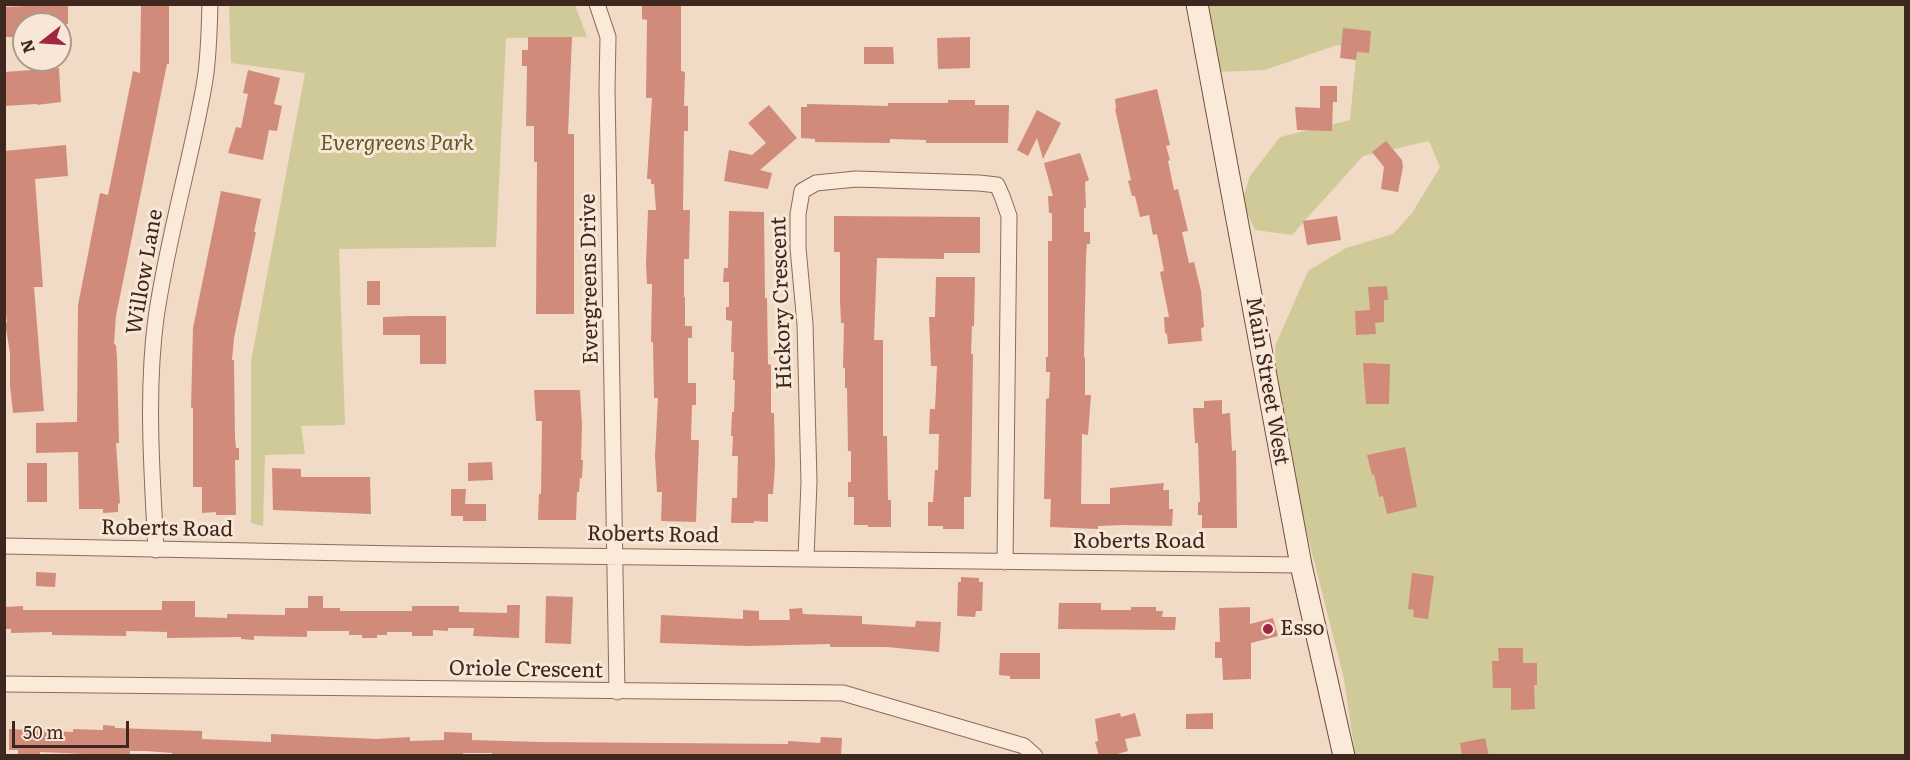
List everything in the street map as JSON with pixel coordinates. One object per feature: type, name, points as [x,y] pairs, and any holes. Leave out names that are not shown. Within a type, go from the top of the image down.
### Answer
[{"type":"main road","name":"Main Street West","points":[[1197,4],[1301,565],[1344,756]]},
{"type":"street","name":"Willow Lane","points":[[156,550],[150,368],[169,243],[204,86],[208,56],[210,4]]},
{"type":"street","name":"Evergreens Drive","points":[[597,4],[608,37],[618,692]]},
{"type":"street","name":"Hickory Crescent","points":[[806,558],[809,482],[798,214],[802,191],[816,183],[855,179],[997,185],[1002,196],[1009,216],[1005,562]]},
{"type":"street","name":"Roberts Road","points":[[4,546],[1301,565]]},
{"type":"street","name":"Oriole Crescent","points":[[4,684],[843,693],[1024,746],[1035,756]]},
{"type":"green space","points":[[1206,4],[1905,5],[1905,755],[1355,755],[1344,679],[1277,415],[1275,346],[1308,271],[1346,248],[1393,234],[1412,213],[1440,167],[1429,141],[1363,156],[1292,235],[1255,230],[1242,201],[1250,176],[1280,137],[1350,120],[1356,58],[1351,47],[1337,45],[1265,70],[1217,72]]},
{"type":"green space","name":"Evergreens Park","points":[[229,5],[575,5],[587,37],[506,38],[496,247],[339,249],[345,425],[301,426],[305,454],[265,455],[263,526],[251,523],[251,361],[305,73],[231,63]]},
{"type":"building","points":[[68,4],[68,12],[12,12],[12,37],[4,37],[4,7]]},
{"type":"building","points":[[141,4],[169,4],[169,64],[167,64],[116,316],[114,344],[117,358],[119,443],[116,443],[120,503],[118,512],[103,513],[103,509],[79,509],[78,452],[36,453],[36,423],[77,422],[78,305],[100,193],[108,195],[133,71],[140,73]]},
{"type":"building","points":[[642,5],[681,5],[681,71],[685,72],[684,106],[688,106],[688,131],[684,131],[683,210],[690,210],[689,259],[684,259],[684,297],[685,326],[692,326],[692,338],[688,338],[688,383],[696,383],[696,405],[692,405],[691,440],[699,440],[696,522],[661,521],[662,492],[657,492],[655,456],[658,398],[654,398],[653,342],[651,342],[652,284],[647,284],[646,263],[648,210],[656,210],[654,184],[651,184],[651,179],[647,179],[652,98],[646,98],[647,20],[642,19]]},
{"type":"building","points":[[1343,28],[1371,31],[1369,53],[1357,52],[1356,60],[1340,58]]},
{"type":"building","points":[[528,37],[572,37],[568,134],[574,134],[574,314],[536,314],[537,162],[534,162],[534,126],[526,126],[527,66],[522,66],[522,50],[528,50]]},
{"type":"building","points":[[970,37],[970,68],[938,69],[937,38]]},
{"type":"building","points":[[864,47],[893,47],[894,64],[864,64]]},
{"type":"building","points":[[248,70],[280,78],[274,104],[282,106],[277,131],[269,130],[263,160],[228,153],[236,127],[241,128],[248,94],[243,93]]},
{"type":"building","points":[[4,72],[59,72],[61,102],[4,106]]},
{"type":"building","points":[[1320,86],[1337,86],[1337,102],[1333,102],[1332,131],[1297,130],[1295,107],[1320,108]]},
{"type":"building","points":[[1157,89],[1170,145],[1166,146],[1174,190],[1178,189],[1188,231],[1182,232],[1189,263],[1194,262],[1201,291],[1204,327],[1201,328],[1202,341],[1168,344],[1164,317],[1169,317],[1160,272],[1164,271],[1157,234],[1153,235],[1149,215],[1140,217],[1135,196],[1132,196],[1128,181],[1131,180],[1115,109],[1115,99]]},
{"type":"building","points":[[948,100],[975,100],[975,105],[1009,105],[1008,143],[926,143],[926,140],[890,139],[890,143],[815,142],[815,139],[801,138],[801,107],[807,107],[807,104],[888,106],[888,103],[948,103]]},
{"type":"building","points":[[769,105],[797,138],[760,170],[772,173],[768,189],[724,181],[729,150],[752,155],[766,143],[748,123]]},
{"type":"building","points":[[1037,110],[1061,123],[1043,159],[1037,138],[1028,156],[1017,150]]},
{"type":"building","points":[[1386,141],[1402,160],[1403,167],[1398,192],[1381,189],[1384,167],[1372,152]]},
{"type":"building","points":[[66,145],[68,176],[35,179],[43,287],[34,287],[44,411],[13,413],[4,297],[4,151]]},
{"type":"building","points":[[1080,153],[1089,180],[1085,182],[1086,208],[1084,208],[1084,232],[1090,232],[1090,244],[1087,244],[1086,256],[1084,357],[1085,395],[1091,395],[1088,435],[1082,434],[1081,504],[1110,504],[1110,488],[1164,483],[1163,490],[1169,490],[1169,509],[1173,509],[1172,526],[1098,526],[1098,529],[1050,527],[1051,499],[1044,499],[1046,399],[1049,398],[1050,372],[1046,372],[1048,241],[1052,241],[1052,213],[1049,213],[1048,196],[1053,196],[1044,163]]},
{"type":"building","points":[[221,191],[261,199],[234,338],[232,360],[234,360],[235,437],[236,448],[239,448],[239,460],[235,460],[236,515],[216,515],[216,512],[202,513],[202,487],[193,487],[193,408],[191,408],[193,328]]},
{"type":"building","points":[[729,211],[764,212],[765,298],[767,298],[768,364],[771,365],[771,413],[774,413],[775,465],[773,494],[768,494],[768,522],[731,523],[732,498],[737,498],[738,456],[732,456],[735,380],[733,380],[734,352],[731,352],[732,321],[726,320],[726,307],[729,307],[729,282],[723,282],[724,268],[728,268]]},
{"type":"building","points":[[834,216],[980,217],[980,253],[944,253],[944,259],[877,258],[874,340],[883,340],[883,436],[887,436],[888,500],[891,500],[891,527],[854,525],[854,497],[848,497],[848,482],[851,482],[851,451],[848,451],[847,388],[845,388],[845,368],[843,368],[844,323],[841,323],[840,252],[834,252]]},
{"type":"building","points":[[1337,216],[1341,240],[1307,245],[1303,221]]},
{"type":"building","points":[[936,277],[975,277],[971,354],[973,354],[971,497],[964,497],[964,529],[928,526],[928,502],[933,502],[935,470],[938,470],[939,434],[929,434],[930,409],[935,409],[937,366],[931,366],[929,317],[935,317]]},
{"type":"building","points":[[367,281],[380,281],[380,305],[367,305]]},
{"type":"building","points":[[1387,286],[1388,300],[1384,300],[1384,322],[1375,323],[1376,334],[1356,335],[1355,311],[1370,310],[1368,287]]},
{"type":"building","points":[[446,316],[446,364],[420,364],[420,335],[383,335],[383,317]]},
{"type":"building","points":[[1363,363],[1390,364],[1389,404],[1366,404]]},
{"type":"building","points":[[534,390],[580,390],[581,460],[583,460],[582,478],[580,478],[579,492],[577,492],[576,520],[538,520],[539,494],[541,494],[542,421],[536,421]]},
{"type":"building","points":[[1222,400],[1222,414],[1230,413],[1232,451],[1236,450],[1237,528],[1202,528],[1202,515],[1198,515],[1198,502],[1200,502],[1198,443],[1195,443],[1193,408],[1204,408],[1204,401]]},
{"type":"building","points":[[1405,447],[1417,507],[1387,514],[1383,496],[1379,497],[1367,455]]},
{"type":"building","points":[[492,462],[493,480],[468,481],[468,463]]},
{"type":"building","points":[[27,463],[47,463],[47,502],[27,502]]},
{"type":"building","points":[[272,468],[301,469],[301,477],[370,477],[371,514],[273,510]]},
{"type":"building","points":[[451,489],[466,489],[465,504],[486,504],[486,521],[463,521],[463,516],[451,516]]},
{"type":"building","points":[[36,572],[56,573],[55,587],[36,586]]},
{"type":"building","points":[[1412,573],[1434,576],[1428,619],[1413,617],[1414,610],[1408,609]]},
{"type":"building","points":[[961,577],[979,578],[979,582],[983,582],[982,611],[976,611],[975,617],[957,616],[958,582],[961,582]]},
{"type":"building","points":[[308,596],[323,596],[323,608],[340,608],[340,611],[412,611],[412,606],[459,606],[459,612],[507,613],[507,605],[520,605],[519,638],[473,636],[474,628],[433,630],[433,636],[412,636],[412,632],[387,632],[387,635],[377,635],[377,638],[349,635],[349,631],[307,631],[307,637],[254,636],[254,640],[241,639],[241,637],[167,638],[167,632],[126,631],[126,636],[52,635],[52,632],[11,633],[11,629],[4,629],[4,607],[23,606],[23,610],[162,610],[162,601],[195,601],[195,617],[227,618],[227,614],[285,615],[285,608],[308,608]]},
{"type":"building","points":[[546,596],[573,597],[571,644],[545,643]]},
{"type":"building","points":[[1059,603],[1101,603],[1101,610],[1156,607],[1156,611],[1163,611],[1162,617],[1176,617],[1175,630],[1058,629]]},
{"type":"building","points":[[1250,607],[1250,624],[1273,618],[1278,636],[1251,643],[1251,679],[1223,680],[1222,658],[1215,658],[1215,642],[1220,642],[1219,608]]},
{"type":"building","points":[[802,608],[803,614],[862,616],[862,624],[915,627],[916,621],[941,622],[939,652],[887,647],[830,647],[830,644],[748,646],[660,643],[661,615],[743,619],[743,610],[759,611],[759,620],[790,620],[789,609]]},
{"type":"building","points":[[1498,648],[1523,648],[1523,663],[1537,663],[1537,685],[1534,685],[1535,709],[1511,710],[1511,688],[1493,688],[1492,661],[1499,661]]},
{"type":"building","points":[[1000,653],[1040,653],[1040,679],[1010,679],[1010,676],[999,675]]},
{"type":"building","points":[[1120,713],[1121,717],[1135,713],[1141,736],[1125,739],[1128,751],[1110,756],[1099,756],[1095,742],[1098,741],[1095,719]]},
{"type":"building","points":[[1213,713],[1213,729],[1186,729],[1186,714]]},
{"type":"building","points":[[103,725],[115,726],[115,728],[202,731],[202,739],[271,742],[271,734],[377,739],[410,737],[410,741],[444,740],[444,732],[472,733],[472,740],[540,742],[788,744],[788,741],[820,743],[821,737],[842,738],[841,756],[492,756],[492,753],[463,753],[463,756],[172,756],[172,753],[130,751],[130,756],[40,752],[40,756],[18,756],[18,750],[9,750],[9,729],[73,732],[73,729],[103,730]]},
{"type":"building","points":[[1485,738],[1489,756],[1462,756],[1460,743]]},
{"type":"place","name":"Esso","points":[[1268,629]]}]
